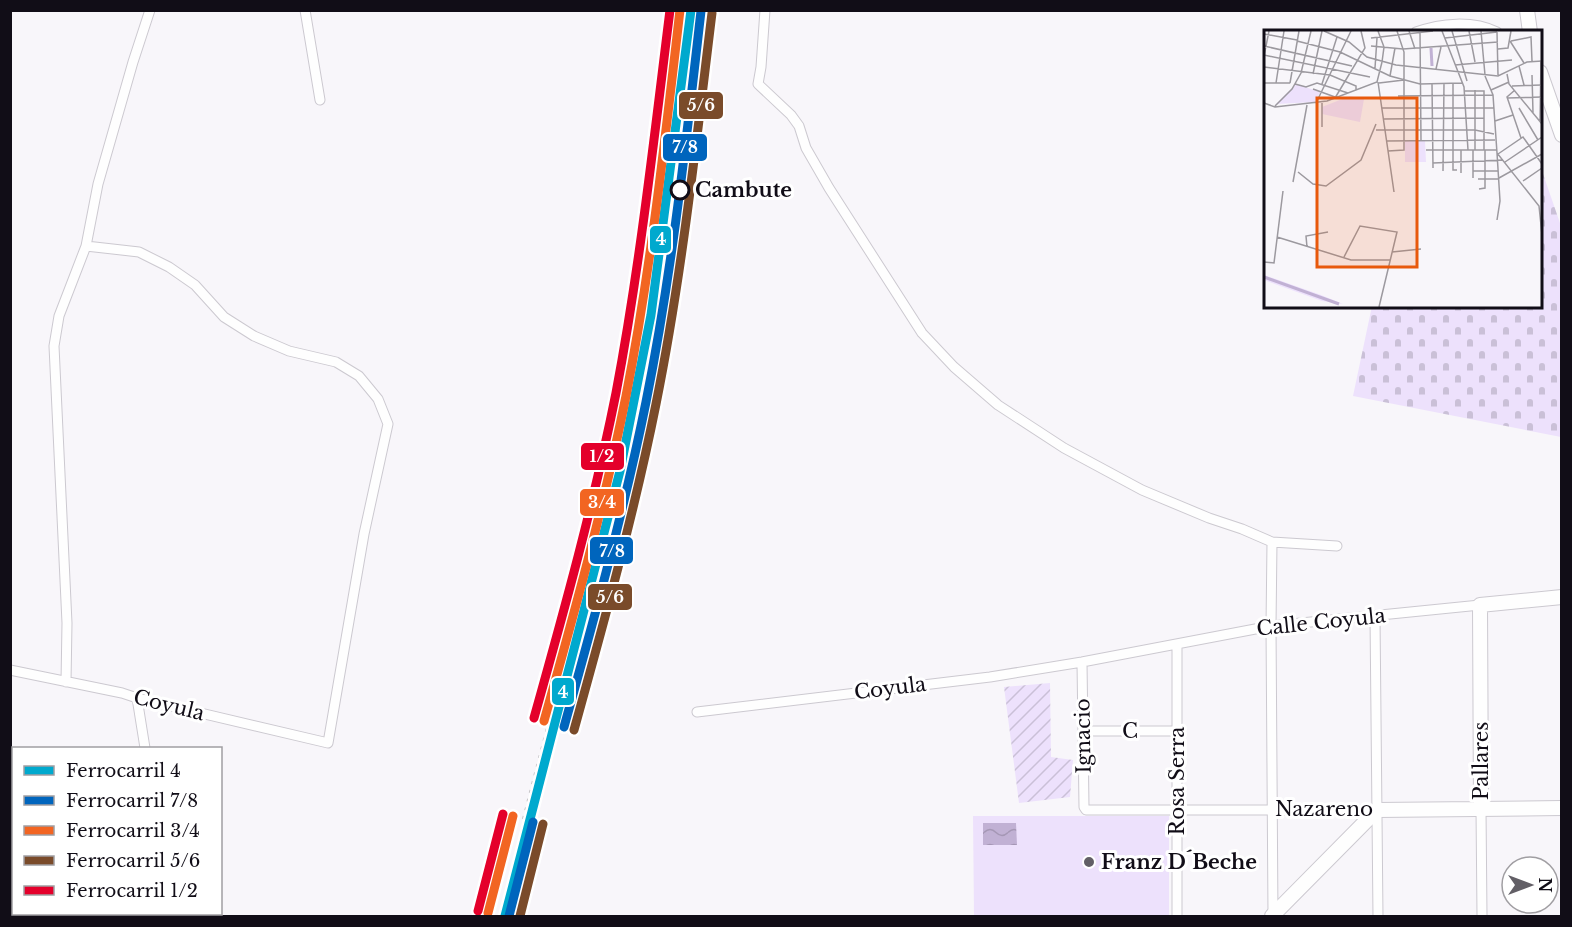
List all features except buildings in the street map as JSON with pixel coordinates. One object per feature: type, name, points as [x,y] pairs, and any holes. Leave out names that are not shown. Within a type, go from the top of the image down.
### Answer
[{"type":"street","points":[[66,682],[66,623],[54,346],[60,316],[86,246],[98,184],[150,10]]},
{"type":"street","points":[[305,10],[320,100]]},
{"type":"street","points":[[765,10],[758,84],[791,115],[799,126],[806,148],[829,188],[922,333],[954,367],[998,405],[1064,448],[1142,490],[1209,518],[1242,528],[1272,542],[1336,546]]},
{"type":"street","points":[[1527,10],[1530,30]]},
{"type":"street","points":[[1425,30],[1451,24],[1469,24],[1493,30]]},
{"type":"street","points":[[1542,78],[1562,135]]},
{"type":"street","name":"Coyula","points":[[10,670],[122,693],[328,743],[364,534],[388,424],[378,399],[359,376],[336,363],[289,351],[254,336],[224,317],[195,285],[169,267],[139,252],[86,246]]},
{"type":"street","points":[[1272,542],[1270,626],[1272,916]]},
{"type":"street","name":"Calle Coyula","points":[[1082,662],[1270,626],[1562,597]]},
{"type":"street","name":"Pallares","points":[[1480,605],[1482,916]]},
{"type":"street","points":[[1375,616],[1378,916]]},
{"type":"street","name":"Rosa Serra","points":[[1177,645],[1177,916]]},
{"type":"street","name":"Coyula","points":[[697,712],[990,677],[1082,662]]},
{"type":"street","name":"Ignacio","points":[[1082,662],[1084,807],[1086,810]]},
{"type":"street","points":[[137,698],[145,747]]},
{"type":"street","name":"C","points":[[1083,731],[1177,731]]},
{"type":"street","name":"Nazareno","points":[[1086,810],[1562,808]]},
{"type":"street","points":[[1272,916],[1377,810]]},
{"type":"green space","points":[[1542,171],[1561,226],[1561,437],[1353,396],[1372,308],[1542,308]]},
{"type":"green space","points":[[1050,683],[1051,757],[1073,760],[1070,797],[1019,803],[1004,687]]},
{"type":"green space","name":"Franz D´Beche","points":[[973,816],[1169,816],[1169,916],[974,916]]},
{"type":"water","points":[[983,823],[1016,823],[1017,845],[983,845]]},
{"type":"railway","points":[[523,819],[592,556],[630,397],[654,253],[684,10]]},
{"type":"rail line","name":"1/2","points":[[534,718],[588,516],[616,393],[639,250],[670,10]]},
{"type":"rail line","name":"3/4","points":[[544,721],[598,519],[626,396],[650,252],[680,10]]},
{"type":"rail line","name":"4","points":[[505,916],[620,471],[651,315],[691,10]]},
{"type":"rail line","name":"7/8","points":[[564,727],[618,524],[646,402],[671,256],[701,11]]},
{"type":"rail line","name":"5/6","points":[[574,730],[628,527],[656,404],[681,258],[712,13]]},
{"type":"rail line","name":"1/2","points":[[478,911],[503,814]]},
{"type":"rail line","name":"3/4","points":[[488,913],[513,816]]},
{"type":"rail line","name":"7/8","points":[[509,916],[533,822]]},
{"type":"rail line","name":"5/6","points":[[520,916],[543,824]]},
{"type":"place","name":"Cambute","points":[[680,190]]},
{"type":"place","name":"Franz D´Beche","points":[[1089,862]]}]
